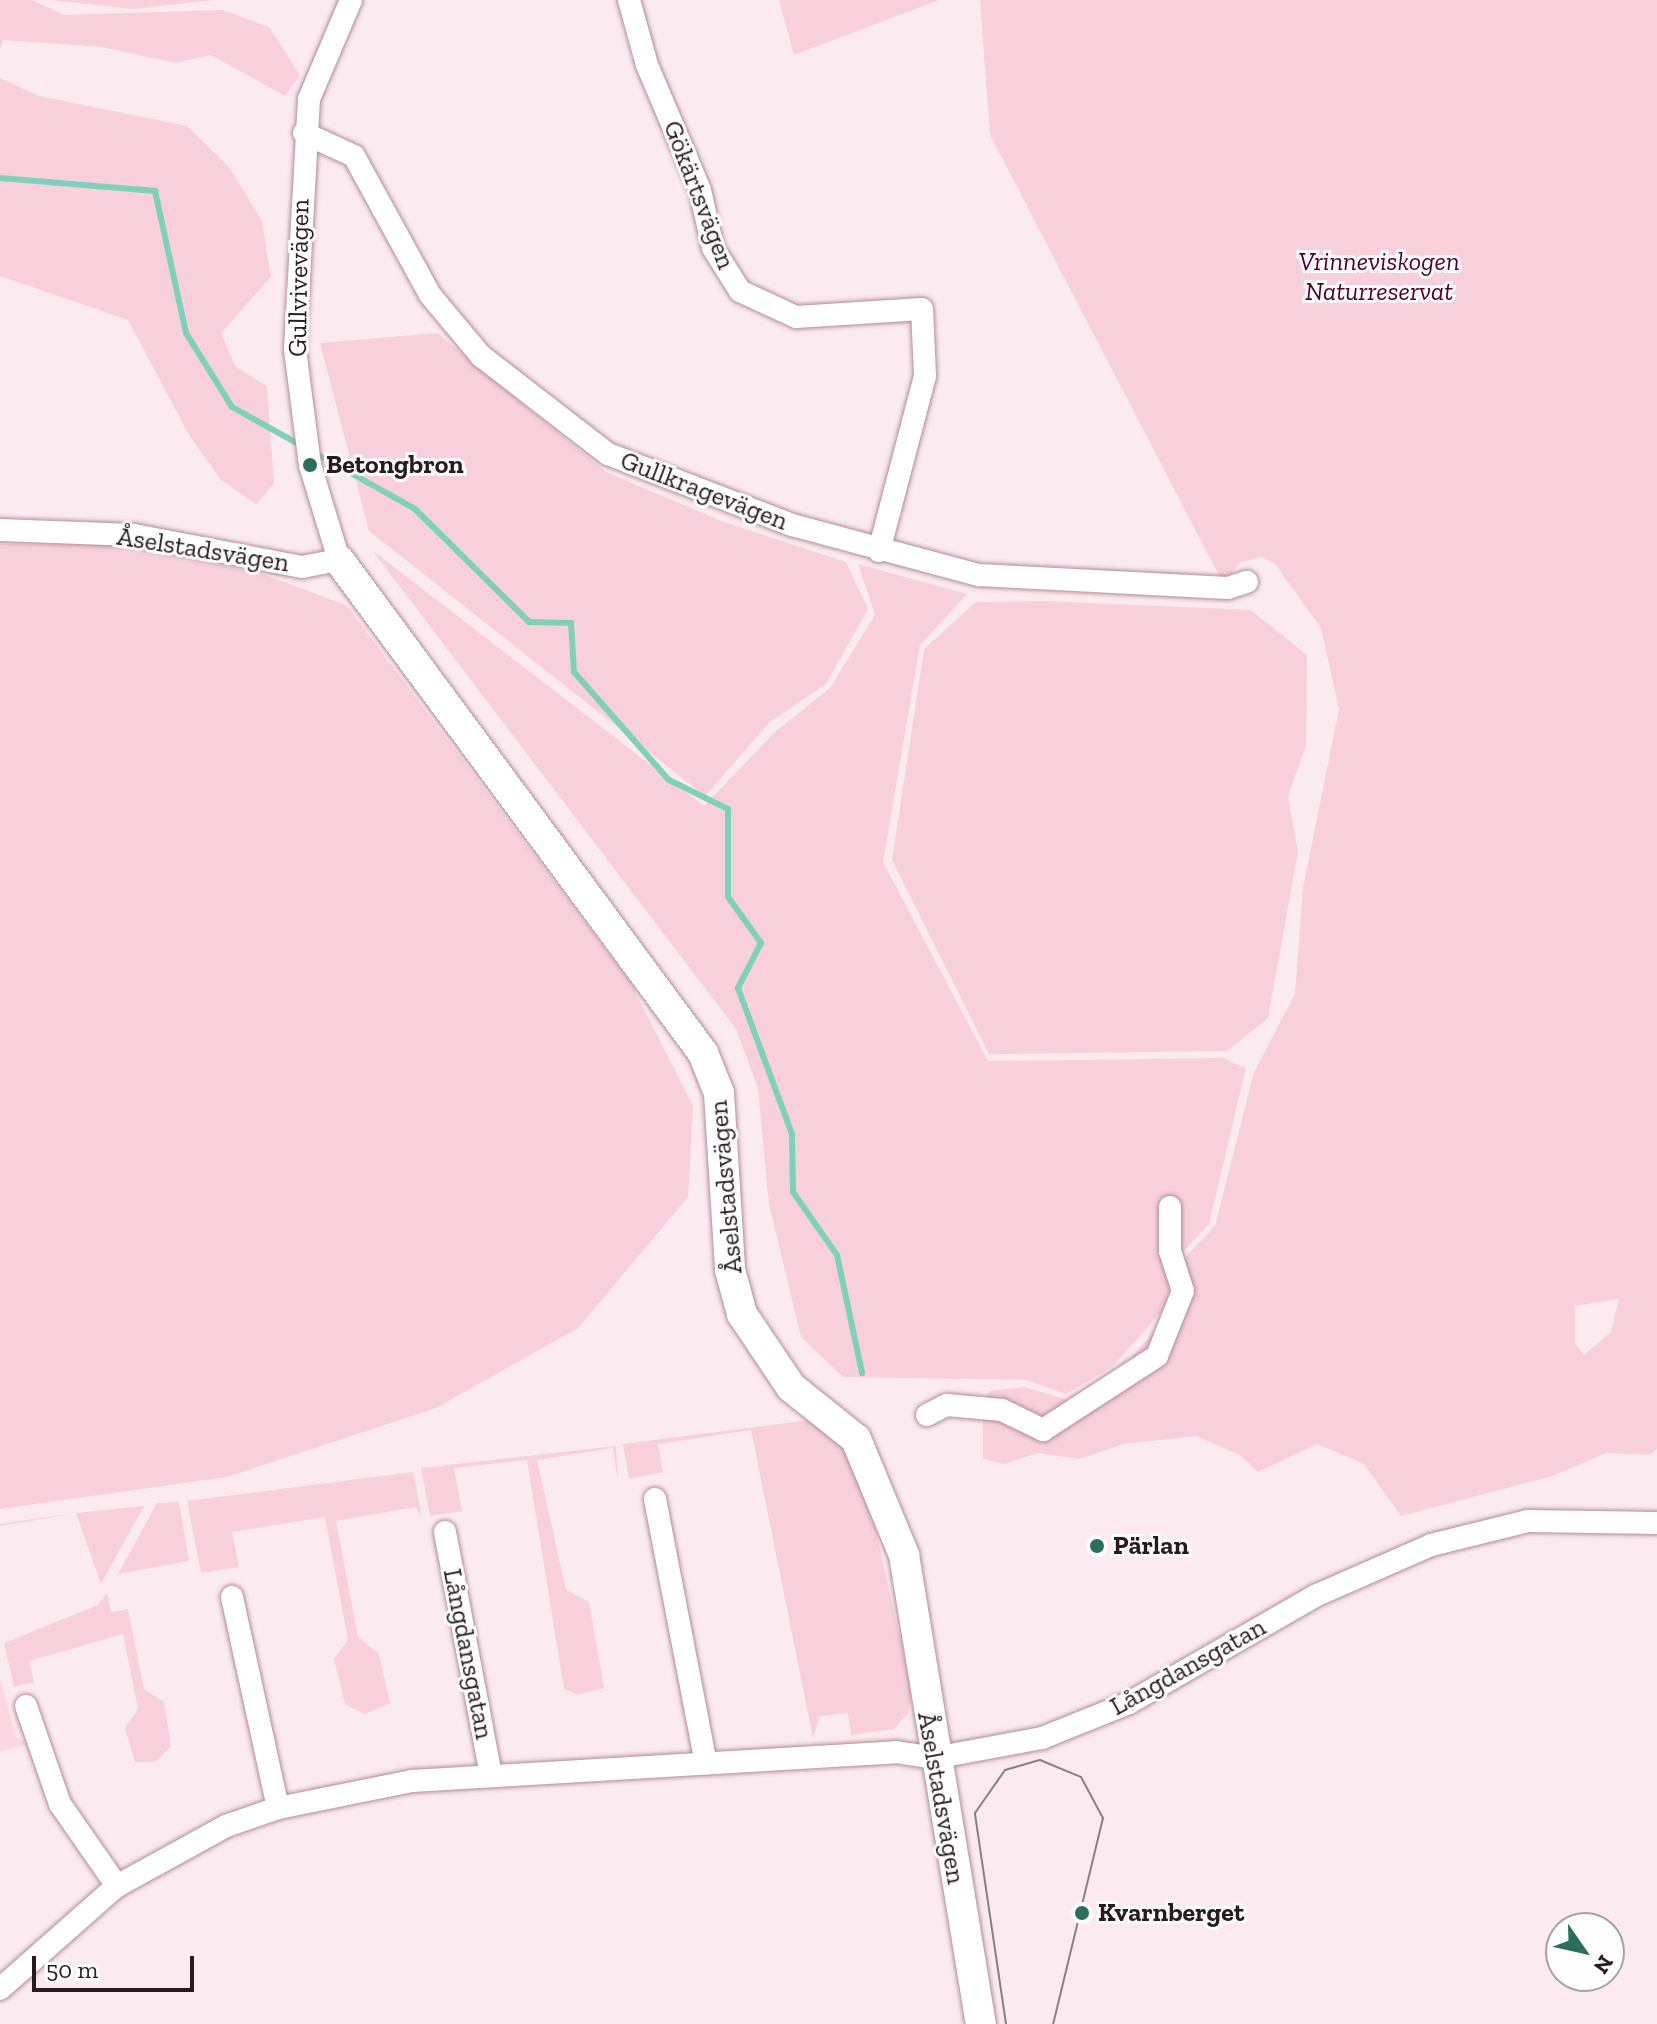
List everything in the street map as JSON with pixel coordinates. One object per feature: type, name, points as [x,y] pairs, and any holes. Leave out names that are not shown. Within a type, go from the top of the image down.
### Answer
[{"type":"street","name":"Gullvivevägen","points":[[339,560],[310,465],[295,349],[304,133],[321,62],[351,0]]},
{"type":"street","name":"Gökärtsvägen","points":[[629,0],[647,65],[700,190],[713,248],[740,291],[796,317],[922,309],[925,376],[879,551]]},
{"type":"street","name":"Gullkragevägen","points":[[304,133],[354,156],[430,295],[501,376],[572,432],[608,454],[733,503],[879,551],[979,575],[1228,588],[1247,582]]},
{"type":"street","name":"Åselstadsvägen","points":[[0,530],[134,535],[302,567],[339,560],[703,1053],[719,1093],[730,1270],[742,1314],[791,1387],[856,1439],[880,1484],[904,1555],[934,1758],[981,2024]]},
{"type":"street","points":[[927,1415],[947,1405],[1002,1410],[1043,1430],[1157,1356],[1183,1291],[1170,1251],[1170,1207]]},
{"type":"street","points":[[655,1499],[706,1763]]},
{"type":"street","name":"Långdansgatan","points":[[0,1989],[117,1886],[226,1826],[278,1808],[384,1785],[896,1752],[934,1758],[1042,1738],[1129,1703],[1315,1596],[1431,1545],[1528,1521],[1657,1523]]},
{"type":"street","name":"Långdansgatan","points":[[445,1532],[491,1776]]},
{"type":"street","points":[[232,1597],[278,1808]]},
{"type":"street","points":[[26,1706],[60,1804],[117,1886]]},
{"type":"shaded area","points":[[0,1678],[16,1737],[28,1744],[0,1752]]},
{"type":"green space","points":[[0,0],[32,0],[64,15],[223,10],[269,27],[300,75],[285,96],[211,55],[175,63],[102,47],[3,40],[0,50]]},
{"type":"green space","points":[[50,0],[215,0],[133,9]]},
{"type":"green space","points":[[779,0],[939,0],[794,55]]},
{"type":"green space","name":"Vrinneviskogen Naturreservat","points":[[980,0],[1657,0],[1657,1449],[1650,1455],[1607,1453],[1552,1476],[1401,1516],[1364,1464],[1317,1444],[1258,1472],[1240,1455],[1196,1436],[1123,1444],[1080,1459],[1038,1453],[1004,1464],[983,1459],[983,1400],[990,1391],[1024,1387],[1069,1400],[1119,1372],[1169,1314],[1187,1255],[1215,1226],[1254,1072],[1295,994],[1303,888],[1339,709],[1321,628],[1275,564],[1262,557],[1241,562],[1223,583],[990,135]],"holes":[[[1619,1299],[1611,1332],[1584,1355],[1575,1343],[1575,1306]]]},
{"type":"green space","points":[[0,78],[39,96],[187,126],[229,167],[262,221],[271,277],[221,333],[235,366],[267,386],[274,484],[256,504],[221,480],[189,435],[128,320],[0,276]]},
{"type":"green space","points":[[437,333],[606,472],[724,522],[846,562],[868,609],[826,684],[770,722],[705,796],[369,531],[320,343]]},
{"type":"green space","points":[[118,543],[265,575],[346,605],[630,982],[693,1106],[688,1197],[578,1328],[436,1408],[227,1477],[0,1509],[0,544]]},
{"type":"green space","points":[[372,550],[704,806],[775,732],[830,688],[875,615],[858,564],[967,594],[920,645],[883,862],[988,1061],[1222,1058],[1246,1068],[1209,1224],[1182,1253],[1163,1310],[1113,1366],[1066,1394],[1026,1380],[843,1377],[801,1337],[769,1204],[758,1088],[736,1029]]},
{"type":"green space","points":[[1044,601],[1251,610],[1307,655],[1306,746],[1288,796],[1298,852],[1268,1018],[1227,1051],[989,1054],[892,860],[924,649],[976,602]]},
{"type":"green space","points":[[810,1420],[841,1444],[868,1497],[911,1686],[909,1712],[894,1729],[851,1735],[848,1713],[820,1716],[813,1738],[751,1430],[658,1444],[663,1472],[629,1479],[623,1444]]},
{"type":"green space","points":[[616,1446],[618,1482],[613,1448],[537,1460],[566,1590],[589,1602],[604,1688],[578,1695],[564,1689],[527,1460],[454,1468],[462,1511],[430,1516],[421,1468]]},
{"type":"green space","points":[[413,1472],[422,1518],[416,1507],[336,1521],[358,1637],[379,1654],[390,1703],[365,1714],[345,1704],[334,1659],[348,1640],[325,1517],[232,1532],[239,1567],[201,1573],[187,1501]]},
{"type":"green space","points":[[179,1502],[189,1561],[118,1574],[157,1503]]},
{"type":"green space","points":[[144,1506],[101,1584],[76,1513]]},
{"type":"green space","points":[[76,1513],[0,1526],[0,1524]]},
{"type":"green space","points":[[107,1593],[111,1612],[128,1609],[144,1689],[164,1702],[171,1747],[155,1762],[135,1762],[125,1728],[138,1709],[123,1634],[29,1661],[34,1682],[14,1687],[4,1643],[98,1605]]},
{"type":"waterway","points":[[0,178],[155,191],[186,333],[232,407],[302,446]]},
{"type":"waterway","points":[[315,453],[415,509],[529,622],[571,623],[574,672],[669,780],[728,809],[728,897],[761,943],[738,988],[792,1134],[793,1192],[837,1255],[862,1373]]},
{"type":"tram line","points":[[1006,2024],[975,1813],[1005,1770],[1040,1760],[1081,1777],[1103,1818],[1053,2024]]},
{"type":"place","name":"Betongbron","points":[[310,465]]},
{"type":"place","name":"Pärlan","points":[[1097,1546]]},
{"type":"place","name":"Kvarnberget","points":[[1082,1913]]}]
